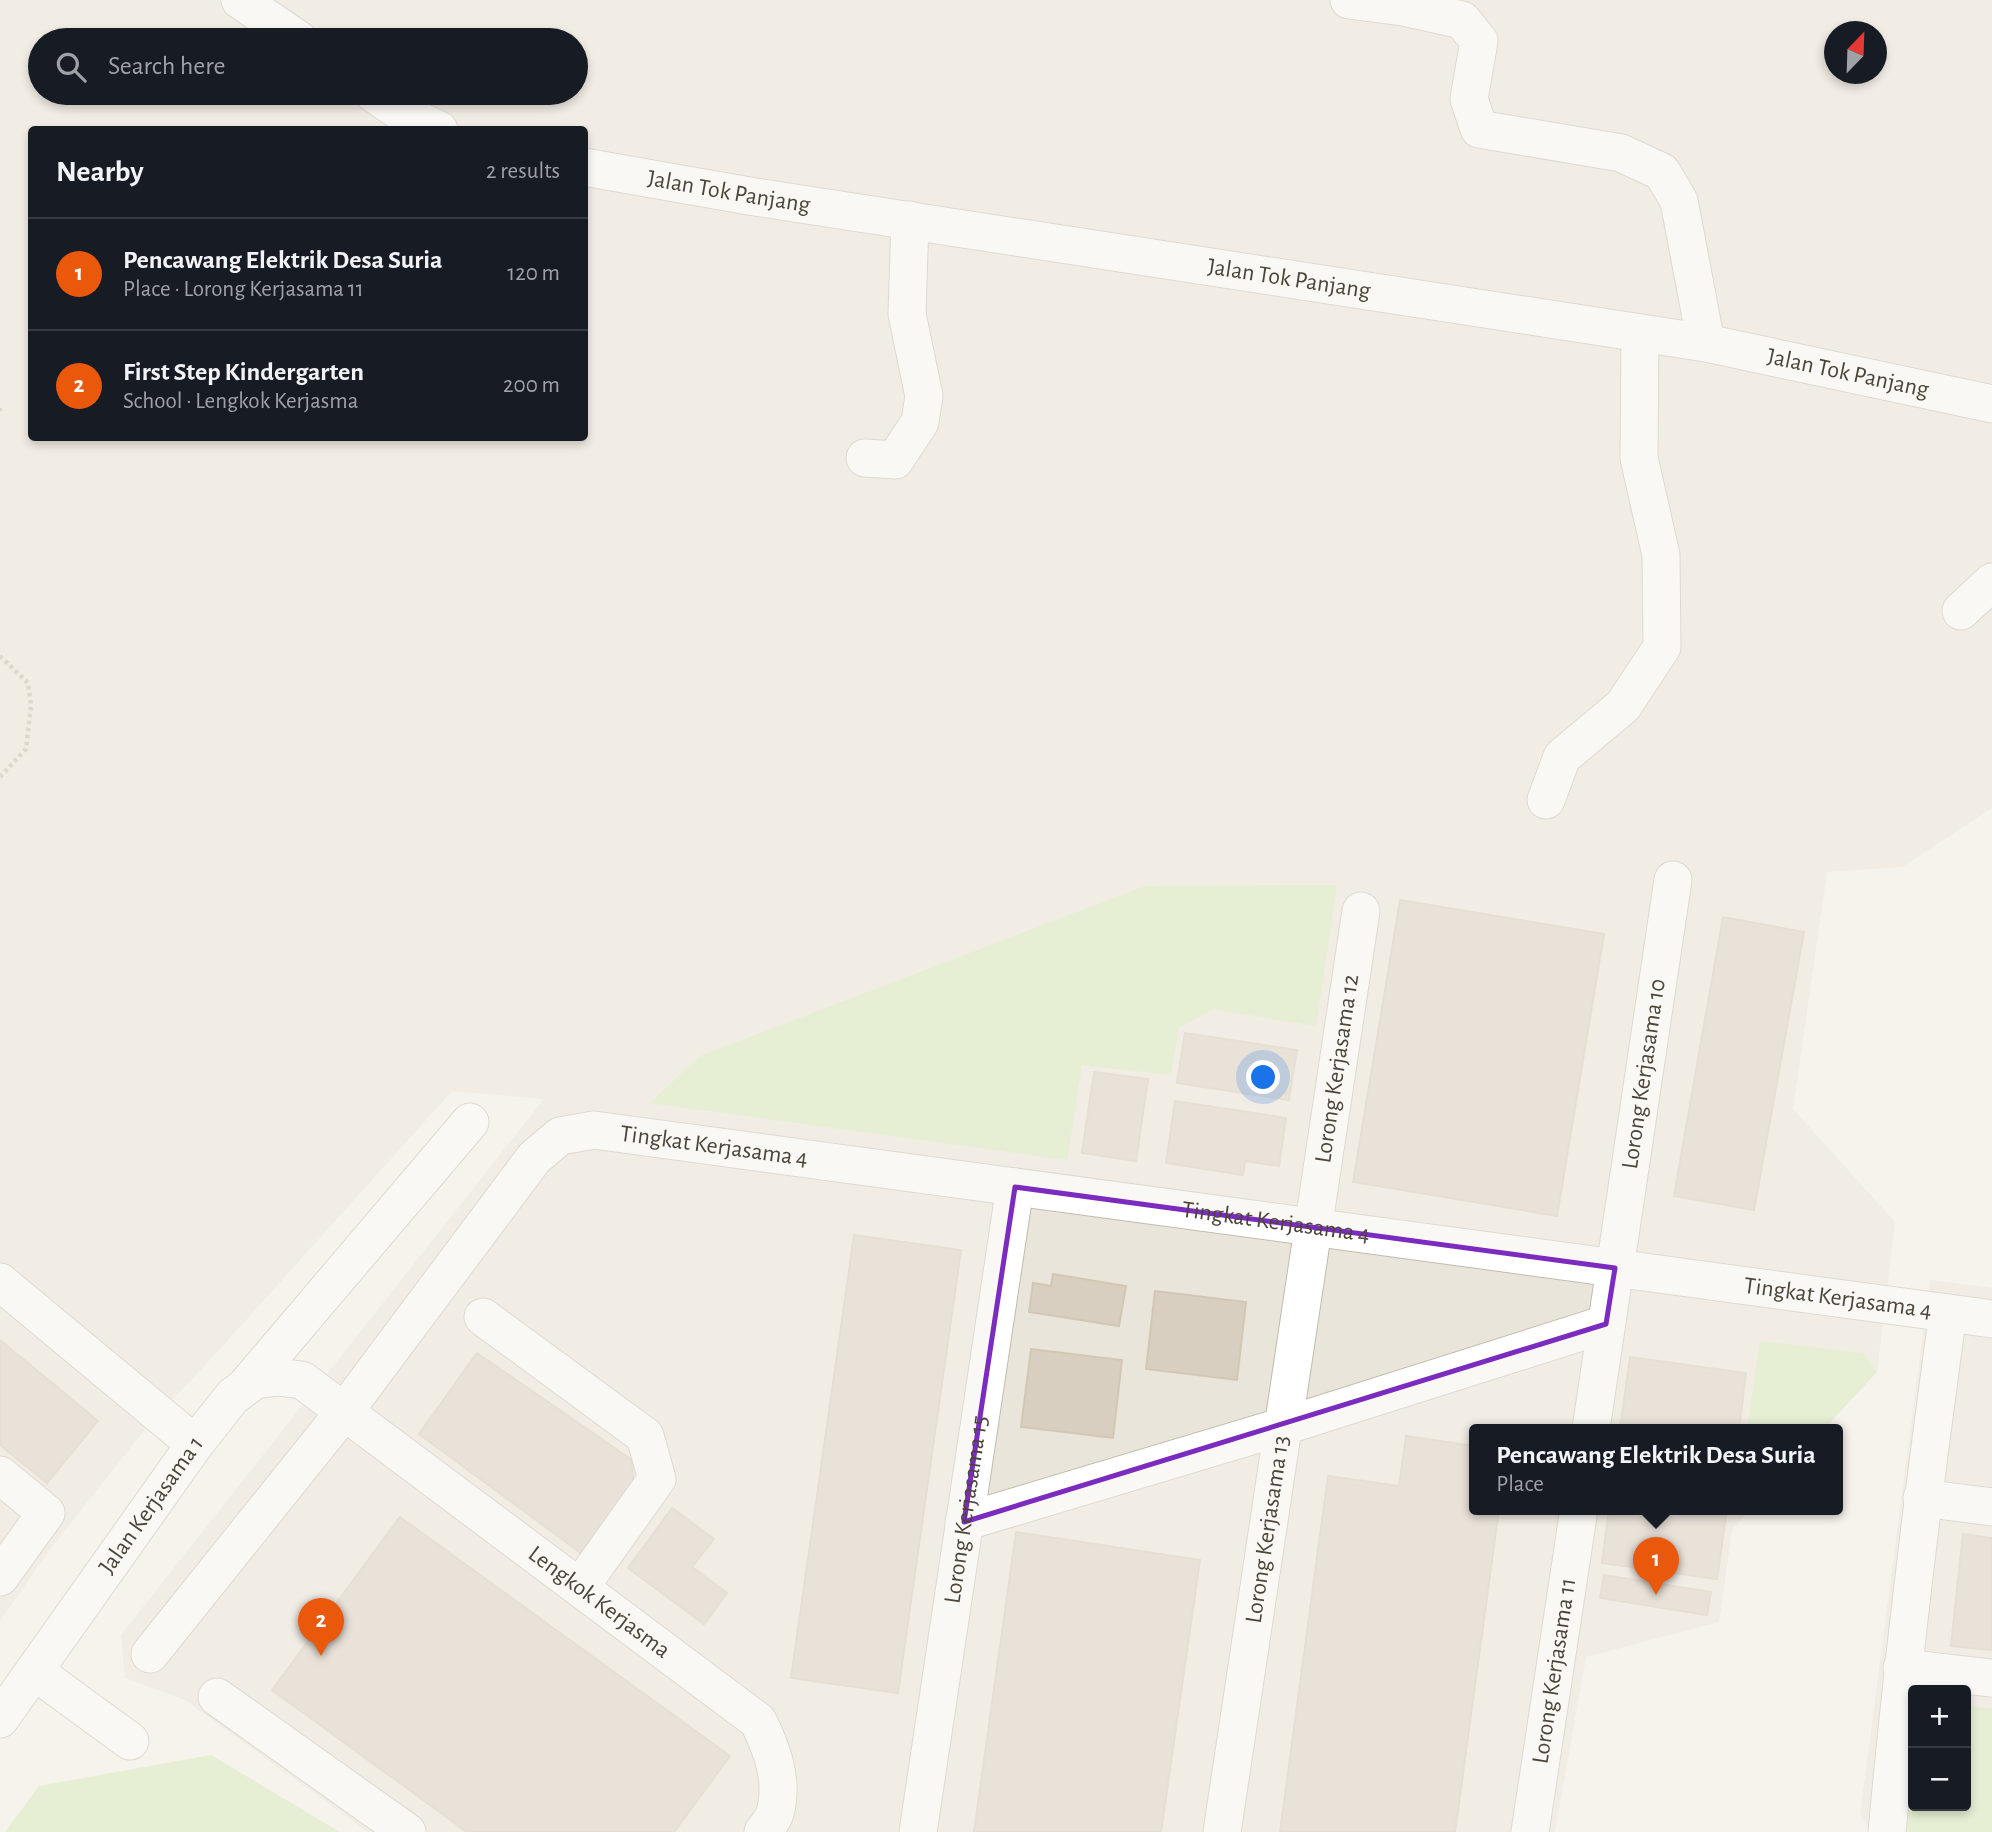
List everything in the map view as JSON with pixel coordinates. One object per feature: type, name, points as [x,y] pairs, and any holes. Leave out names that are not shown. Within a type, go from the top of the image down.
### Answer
[{"type":"street","points":[[240,0],[289,22]]},
{"type":"street","points":[[1349,0],[1404,3],[1462,20],[1479,41]]},
{"type":"street","points":[[1485,0],[1469,99],[1479,128],[1621,153],[1662,172],[1679,201],[1706,344]]},
{"type":"street","points":[[390,105],[431,126]]},
{"type":"street","name":"Jalan Tok Panjang","points":[[588,168],[755,197],[1706,344],[1992,404]]},
{"type":"street","points":[[865,458],[895,460],[920,422],[924,396],[906,314],[911,220]]},
{"type":"street","points":[[1546,800],[1562,757],[1623,706],[1662,647],[1661,555],[1639,458],[1640,334]]},
{"type":"street","points":[[1961,611],[1992,582]]},
{"type":"street","name":"Lorong Kerjasama 10","points":[[1615,1268],[1673,880]]},
{"type":"street","name":"Lorong Kerjasama 12","points":[[1314,1227],[1361,911]]},
{"type":"street","points":[[242,1390],[470,1122]]},
{"type":"street","name":"Tingkat Kerjasama 4","points":[[344,1412],[534,1158],[560,1136],[594,1130],[1992,1319]]},
{"type":"street","name":"Lorong Kerjasama 15","points":[[918,1832],[1015,1187]]},
{"type":"street","name":"Lorong Kerjasama 13","points":[[1222,1832],[1314,1227]]},
{"type":"street","points":[[1592,1424],[1615,1268]]},
{"type":"street","points":[[0,1282],[195,1444]]},
{"type":"street","points":[[1887,1832],[1902,1668],[1948,1313]]},
{"type":"street","points":[[483,1317],[645,1436],[657,1479],[580,1587]]},
{"type":"street","points":[[964,1522],[1284,1426],[1606,1324]]},
{"type":"street","name":"Jalan Kerjasama 1","points":[[0,1718],[195,1444],[233,1396],[255,1380],[277,1377],[302,1380],[344,1412]]},
{"type":"street","points":[[150,1654],[344,1412]]},
{"type":"street","name":"Lengkok Kerjasma","points":[[344,1412],[758,1721],[769,1743],[776,1767],[777,1788],[775,1815],[763,1832]]},
{"type":"street","points":[[0,1475],[46,1513],[0,1577]]},
{"type":"street","points":[[1922,1498],[1992,1507]]},
{"type":"street","name":"Lorong Kerjasama 11","points":[[1530,1832],[1577,1515]]},
{"type":"street","points":[[1902,1668],[1992,1678]]},
{"type":"street","points":[[34,1671],[130,1741]]},
{"type":"street","points":[[217,1697],[407,1832]]},
{"type":"path","points":[[0,656],[27,683],[31,706],[26,749],[0,777]]},
{"type":"highlighted area","points":[[1015,1187],[1615,1268],[1606,1324],[964,1522]]},
{"type":"shaded area","points":[[0,0],[1992,0],[1992,808],[1902,867],[1827,872],[1793,1109],[1895,1222],[1877,1372],[1829,1424],[1469,1424],[1469,1515],[1746,1515],[1732,1530],[1719,1622],[1586,1657],[1555,1832],[368,1832],[185,1700],[125,1678],[121,1635],[544,1099],[452,1091],[146,1428],[48,1552],[0,1621]]},
{"type":"shaded area","points":[[1930,1280],[1992,1288],[1992,1832],[1871,1832],[1860,1815]]},
{"type":"green space","points":[[1337,885],[1316,1026],[1213,1009],[1179,1028],[1171,1075],[1082,1065],[1067,1160],[650,1103],[700,1056],[1145,886]]},
{"type":"green space","points":[[1760,1341],[1863,1353],[1877,1372],[1829,1424],[1748,1424]]},
{"type":"green space","points":[[1971,1707],[1992,1709],[1992,1832],[1905,1832],[1903,1828],[1908,1792],[1908,1811],[1971,1811]]},
{"type":"green space","points":[[211,1755],[340,1832],[5,1832],[39,1786]]},
{"type":"building","points":[[1400,900],[1604,934],[1557,1216],[1353,1182]]},
{"type":"building","points":[[1723,917],[1804,932],[1754,1210],[1674,1196]]},
{"type":"building","points":[[1185,1033],[1297,1050],[1289,1100],[1177,1083]]},
{"type":"building","points":[[1094,1072],[1148,1079],[1136,1161],[1082,1153]]},
{"type":"building","points":[[1175,1101],[1286,1118],[1279,1166],[1245,1161],[1243,1175],[1166,1163]]},
{"type":"building","points":[[854,1235],[961,1250],[898,1693],[791,1678]]},
{"type":"building","points":[[1053,1274],[1126,1286],[1119,1326],[1029,1312],[1033,1283],[1051,1286]]},
{"type":"building","points":[[1155,1291],[1246,1302],[1237,1380],[1146,1369]]},
{"type":"building","points":[[0,1340],[98,1421],[47,1483],[0,1445]]},
{"type":"building","points":[[1031,1349],[1122,1360],[1113,1438],[1021,1427]]},
{"type":"building","points":[[477,1353],[632,1460],[633,1482],[581,1553],[419,1434]]},
{"type":"building","points":[[1630,1357],[1746,1373],[1740,1424],[1621,1424]]},
{"type":"building","points":[[1406,1436],[1469,1445],[1469,1515],[1498,1515],[1455,1832],[1280,1832],[1328,1476],[1399,1486]]},
{"type":"building","points":[[672,1508],[714,1539],[692,1567],[727,1593],[704,1624],[628,1568]]},
{"type":"building","points":[[1608,1515],[1726,1515],[1717,1579],[1602,1563]]},
{"type":"building","points":[[400,1517],[730,1756],[674,1832],[467,1832],[272,1690]]},
{"type":"building","points":[[1016,1532],[1200,1560],[1161,1832],[974,1832]]},
{"type":"building","points":[[1963,1534],[1992,1538],[1992,1650],[1951,1646]]},
{"type":"building","points":[[1604,1575],[1711,1592],[1707,1615],[1600,1598]]},
{"type":"place","name":"Pencawang Elektrik Desa Suria","points":[[1656,1595]]},
{"type":"place","name":"First Step Kindergarten","points":[[321,1656]]}]
